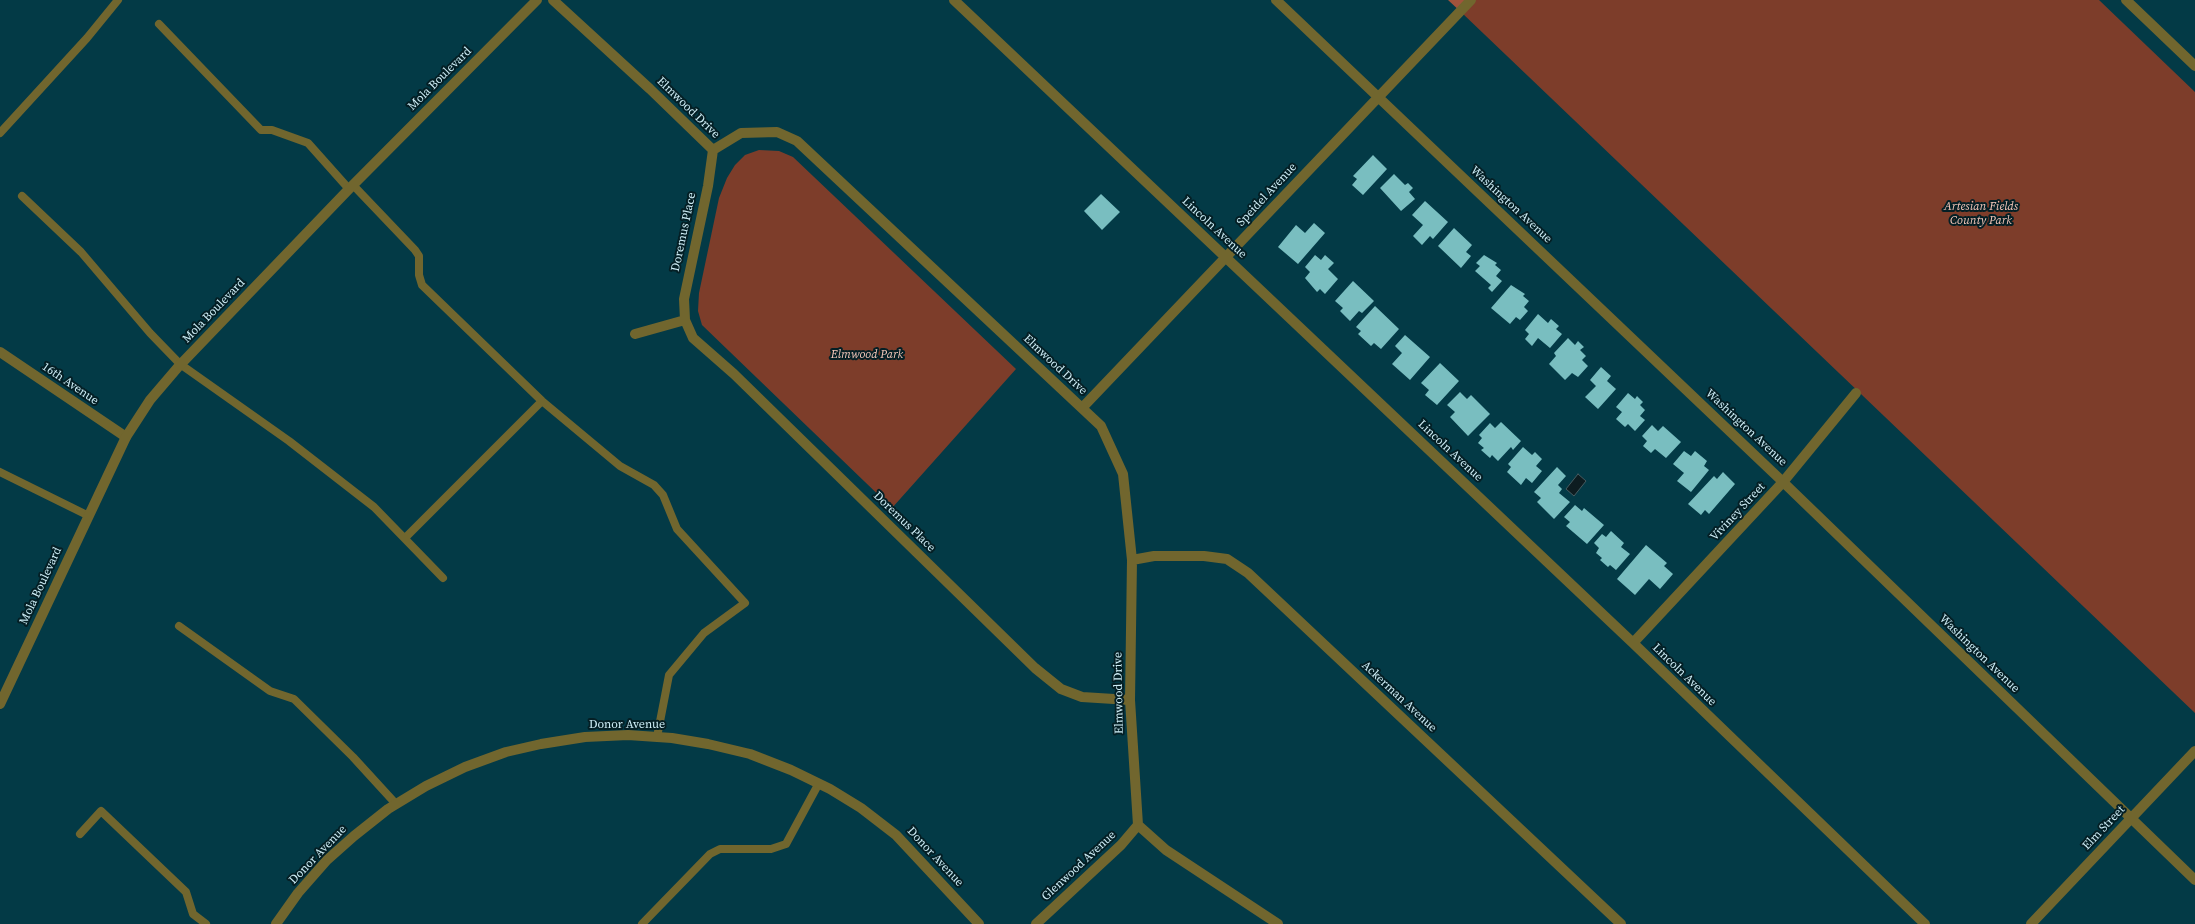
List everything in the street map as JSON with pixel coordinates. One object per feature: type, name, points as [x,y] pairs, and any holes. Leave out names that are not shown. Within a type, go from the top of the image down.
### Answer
[{"type":"street","name":"Mola Boulevard","points":[[0,704],[126,437],[150,400],[180,364],[351,187],[537,0]]},
{"type":"street","name":"Elmwood Drive","points":[[553,0],[650,89],[713,150],[741,133],[777,132],[797,141],[1102,426],[1123,474],[1132,560],[1130,700],[1138,825]]},
{"type":"street","name":"Lincoln Avenue","points":[[954,0],[1634,643],[1925,924]]},
{"type":"street","name":"Washington Avenue","points":[[1276,0],[1783,482],[2130,819],[2195,880]]},
{"type":"street","name":"Speidel Avenue","points":[[1082,408],[1471,0]]},
{"type":"street","points":[[2126,0],[2193,61]]},
{"type":"street","name":"Doremus Place","points":[[713,150],[708,186],[684,299],[686,320],[693,338],[734,374],[1035,668],[1061,689],[1082,697],[1130,700]]},
{"type":"street","points":[[635,334],[686,320]]},
{"type":"street","name":"16th Avenue","points":[[0,352],[126,437]]},
{"type":"street","name":"Viviney Street","points":[[1634,643],[1783,482],[1856,393]]},
{"type":"street","name":"Ackerman Avenue","points":[[1132,560],[1154,556],[1204,556],[1227,558],[1248,573],[1620,924]]},
{"type":"street","name":"Donor Avenue","points":[[276,924],[298,893],[327,860],[354,836],[396,804],[426,786],[465,767],[506,752],[541,744],[585,737],[628,735],[657,737],[708,744],[750,754],[819,783],[861,808],[896,835],[980,924]]},
{"type":"street","name":"Elm Street","points":[[2031,924],[2195,751]]},
{"type":"street","points":[[1138,825],[1166,850],[1278,924]]},
{"type":"street","name":"Glenwood Avenue","points":[[1036,924],[1121,845],[1138,825]]},
{"type":"lane","points":[[0,133],[87,38],[118,0]]},
{"type":"lane","points":[[159,24],[262,130],[272,130],[308,143],[415,250],[418,256],[419,275],[422,285],[542,401],[620,466],[654,486],[663,495],[677,529],[745,603],[704,633],[669,675],[657,737]]},
{"type":"lane","points":[[22,196],[81,252],[150,333],[180,364],[289,441],[374,507],[444,578]]},
{"type":"lane","points":[[405,538],[542,401]]},
{"type":"lane","points":[[0,472],[89,516]]},
{"type":"lane","points":[[179,626],[270,691],[294,700],[353,756],[396,804]]},
{"type":"lane","points":[[642,924],[710,854],[720,849],[771,849],[786,844],[819,783]]},
{"type":"lane","points":[[80,834],[101,811],[186,892],[193,914],[206,924]]},
{"type":"green space","name":"Artesian Fields County Park","points":[[1474,0],[2099,0],[2195,92],[2195,713],[1462,13]]},
{"type":"green space","name":"Elmwood Park","points":[[759,150],[779,151],[793,157],[1016,369],[892,508],[702,325],[698,311],[699,293],[719,198],[727,178],[735,165],[745,155]]},
{"type":"shaded area","points":[[1448,0],[1474,0],[1462,13]]},
{"type":"shaded area","points":[[1578,474],[1586,481],[1574,496],[1566,489]]},
{"type":"building","points":[[1373,155],[1387,169],[1363,195],[1352,185],[1357,179],[1353,176]]},
{"type":"building","points":[[1394,174],[1405,185],[1408,183],[1413,188],[1409,192],[1415,199],[1401,211],[1380,188]]},
{"type":"building","points":[[1101,194],[1120,212],[1102,230],[1084,211]]},
{"type":"building","points":[[1425,201],[1448,222],[1433,239],[1430,236],[1422,245],[1413,236],[1423,225],[1412,215]]},
{"type":"building","points":[[1314,223],[1325,233],[1298,264],[1278,247],[1296,225],[1305,233]]},
{"type":"building","points":[[1454,228],[1472,245],[1466,252],[1471,256],[1461,268],[1438,246]]},
{"type":"building","points":[[1315,255],[1321,260],[1325,255],[1334,263],[1328,269],[1338,279],[1325,294],[1320,289],[1317,292],[1305,278],[1310,272],[1305,267]]},
{"type":"building","points":[[1484,255],[1497,263],[1495,265],[1501,270],[1496,276],[1502,281],[1492,292],[1488,288],[1491,285],[1475,271],[1480,266],[1476,263]]},
{"type":"building","points":[[1353,281],[1374,301],[1362,313],[1359,311],[1350,321],[1340,311],[1343,308],[1335,301]]},
{"type":"building","points":[[1511,285],[1525,294],[1523,296],[1529,301],[1524,307],[1528,311],[1520,320],[1516,317],[1510,324],[1491,308]]},
{"type":"building","points":[[1375,306],[1399,329],[1381,349],[1374,343],[1371,346],[1358,334],[1361,331],[1356,327]]},
{"type":"building","points":[[1538,314],[1548,323],[1551,319],[1559,326],[1556,329],[1562,334],[1550,348],[1538,338],[1532,346],[1525,339],[1529,334],[1525,330]]},
{"type":"building","points":[[1405,335],[1430,357],[1410,380],[1392,364],[1402,353],[1395,346]]},
{"type":"building","points":[[1568,338],[1575,345],[1578,341],[1584,347],[1580,350],[1586,356],[1582,360],[1588,366],[1578,377],[1572,373],[1565,380],[1549,364],[1556,356],[1554,353]]},
{"type":"building","points":[[1440,363],[1459,381],[1437,405],[1425,395],[1429,390],[1421,383]]},
{"type":"building","points":[[1601,367],[1611,376],[1607,381],[1616,389],[1598,409],[1585,397],[1596,386],[1590,380]]},
{"type":"building","points":[[1460,392],[1467,399],[1471,395],[1490,414],[1468,436],[1450,417],[1455,412],[1447,405]]},
{"type":"building","points":[[1628,393],[1635,399],[1637,396],[1643,402],[1640,405],[1645,410],[1640,416],[1645,420],[1635,431],[1628,424],[1625,427],[1616,419],[1622,412],[1616,407]]},
{"type":"building","points":[[1501,422],[1521,441],[1513,450],[1511,447],[1498,461],[1492,455],[1490,458],[1481,450],[1484,448],[1478,443],[1482,438],[1479,435],[1490,423],[1495,428]]},
{"type":"building","points":[[1652,425],[1658,431],[1663,426],[1681,442],[1666,458],[1655,449],[1651,453],[1643,446],[1647,441],[1642,436]]},
{"type":"building","points":[[1523,447],[1532,455],[1535,452],[1542,459],[1536,466],[1542,471],[1532,483],[1526,478],[1521,485],[1507,472],[1511,467],[1508,464]]},
{"type":"building","points":[[1684,451],[1691,456],[1695,451],[1707,461],[1704,466],[1709,470],[1691,492],[1677,481],[1684,473],[1673,464]]},
{"type":"building","points":[[1557,467],[1566,476],[1558,485],[1562,489],[1559,493],[1570,502],[1554,519],[1537,502],[1541,498],[1534,492]]},
{"type":"building","points":[[1723,472],[1735,484],[1709,514],[1705,510],[1701,515],[1688,504],[1714,476],[1717,479]]},
{"type":"building","points":[[1575,505],[1582,511],[1584,508],[1604,525],[1587,544],[1566,526],[1570,522],[1564,517]]},
{"type":"building","points":[[1611,531],[1624,543],[1621,547],[1630,554],[1616,570],[1610,565],[1608,567],[1600,560],[1602,558],[1596,553],[1599,548],[1594,543],[1602,534],[1606,537]]},
{"type":"building","points":[[1646,545],[1667,563],[1664,566],[1673,574],[1660,589],[1649,579],[1635,595],[1617,579]]}]
